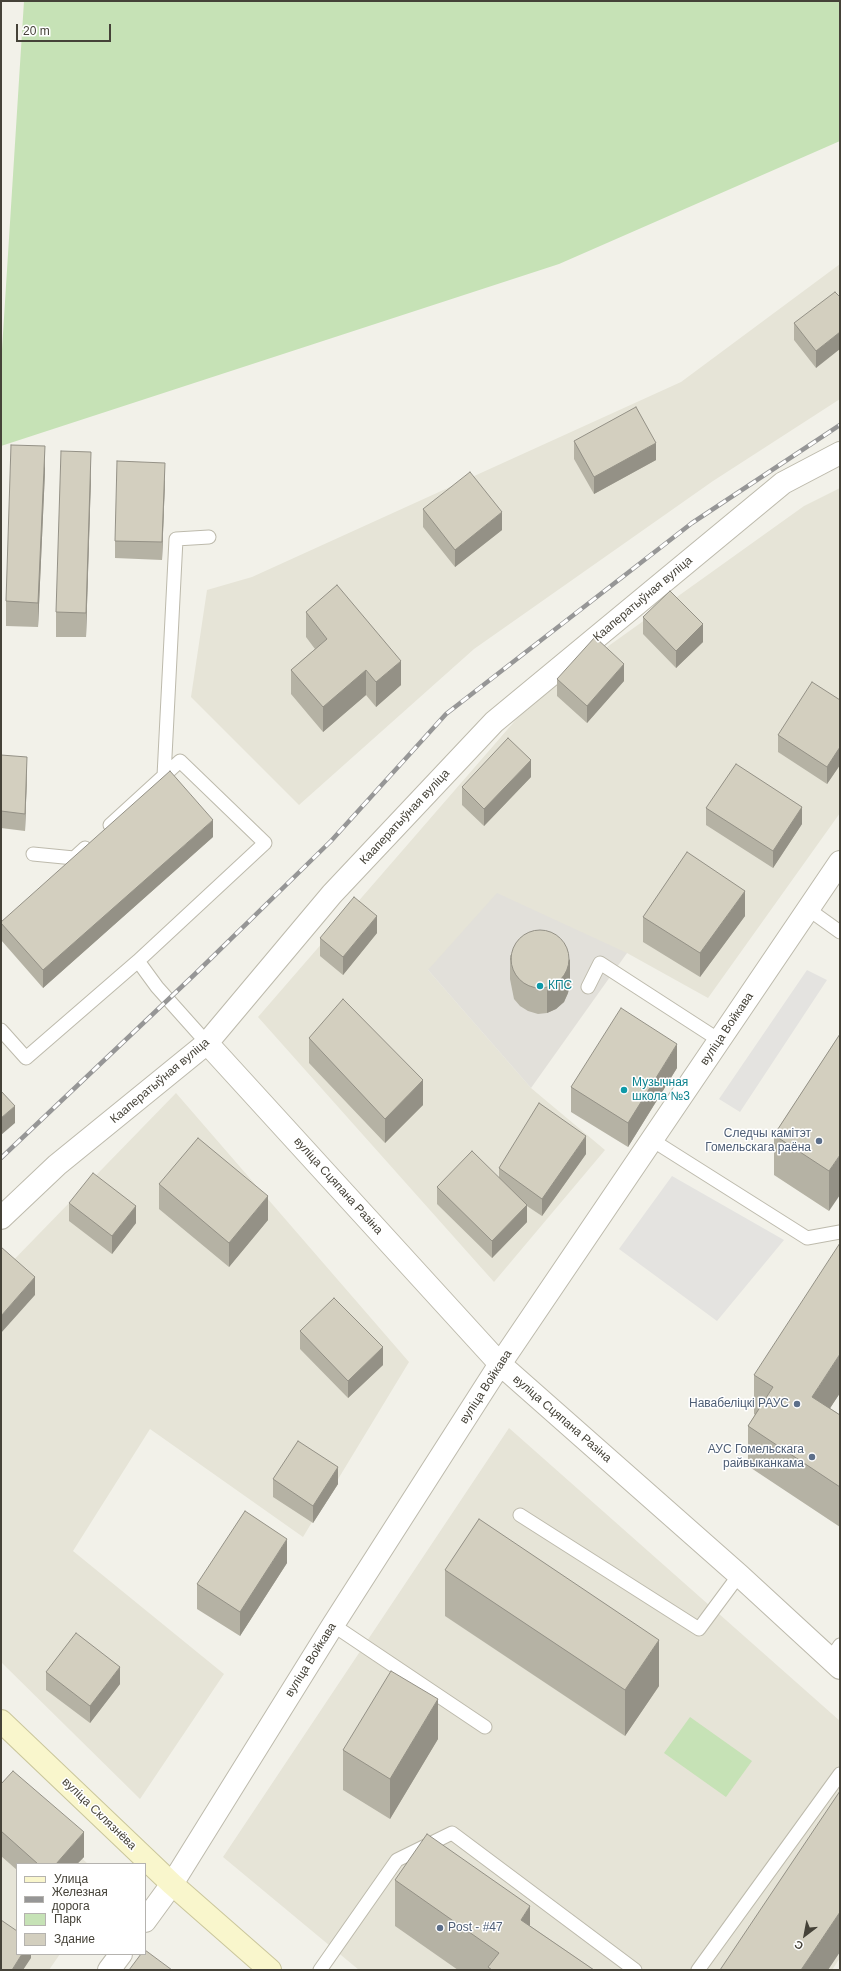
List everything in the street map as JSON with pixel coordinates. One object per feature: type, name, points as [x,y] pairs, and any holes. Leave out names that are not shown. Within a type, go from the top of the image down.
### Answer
[{"type":"main road","name":"вуліца Склязнёва","points":[[1,1721],[172,1884],[270,1970]]},
{"type":"street","name":"Кааператыўная вуліца","points":[[1,1218],[57,1165],[207,1043],[332,894],[494,722],[783,484],[840,453]]},
{"type":"street","name":"вуліца Войкава","points":[[146,1920],[172,1884],[333,1625],[500,1364],[840,862]]},
{"type":"street","name":"вуліца Сцяпана Разіна","points":[[207,1043],[500,1364],[739,1575],[837,1658]]},
{"type":"street","points":[[109,1970],[120,1955]]},
{"type":"lane","points":[[164,776],[176,539],[209,537]]},
{"type":"lane","points":[[1,1030],[26,1058],[138,961],[265,843],[180,761],[74,858],[33,854]]},
{"type":"lane","points":[[808,909],[840,932]]},
{"type":"lane","points":[[138,961],[157,987],[207,1043]]},
{"type":"lane","points":[[588,987],[600,963],[719,1040]]},
{"type":"lane","points":[[652,1140],[806,1238],[840,1232]]},
{"type":"lane","points":[[520,1515],[699,1629],[739,1575]]},
{"type":"lane","points":[[333,1625],[485,1727]]},
{"type":"lane","points":[[698,1970],[840,1774]]},
{"type":"lane","points":[[320,1970],[397,1860],[452,1833],[635,1970]]},
{"type":"shaded area","points":[[840,264],[840,399],[713,481],[474,649],[299,805],[191,697],[207,590],[252,577],[681,382]]},
{"type":"shaded area","points":[[840,488],[840,813],[708,998],[627,953],[428,970],[531,1088],[605,1150],[494,1282],[258,1017],[533,700],[804,506]]},
{"type":"shaded area","points":[[497,893],[627,953],[531,1088],[428,970]]},
{"type":"shaded area","points":[[807,970],[827,980],[740,1112],[719,1099]]},
{"type":"shaded area","points":[[176,1093],[409,1362],[303,1537],[150,1429],[73,1551],[224,1674],[140,1799],[1,1662],[1,1273]]},
{"type":"shaded area","points":[[672,1176],[784,1240],[717,1321],[619,1249]]},
{"type":"shaded area","points":[[509,1428],[840,1721],[840,1958],[832,1970],[359,1970],[223,1857]]},
{"type":"shaded area","points":[[1,1784],[87,1863],[16,1863],[16,1955],[59,1955],[49,1970],[1,1970]]},
{"type":"green space","points":[[24,1],[840,1],[840,141],[559,264],[1,446],[1,365]]},
{"type":"green space","points":[[690,1717],[752,1761],[726,1797],[664,1753]]},
{"type":"building","points":[[835,292],[840,297],[840,332],[816,351],[794,323]]},
{"type":"building","points":[[636,407],[656,443],[594,477],[574,441]]},
{"type":"building","points":[[11,445],[45,446],[38,603],[6,601]]},
{"type":"building","points":[[61,451],[91,452],[86,613],[56,612]]},
{"type":"building","points":[[117,461],[165,463],[162,542],[115,541]]},
{"type":"building","points":[[470,472],[502,512],[455,550],[423,509]]},
{"type":"building","points":[[337,585],[401,661],[376,682],[366,670],[323,707],[291,670],[327,639],[306,612]]},
{"type":"building","points":[[670,591],[703,624],[676,651],[643,617]]},
{"type":"building","points":[[595,637],[624,664],[587,706],[557,679]]},
{"type":"building","points":[[812,682],[840,700],[840,747],[827,767],[778,735]]},
{"type":"building","points":[[508,738],[531,760],[484,809],[462,787]]},
{"type":"building","points":[[1,755],[27,757],[25,814],[1,811]]},
{"type":"building","points":[[736,764],[802,807],[773,851],[706,808]]},
{"type":"building","points":[[170,771],[213,820],[43,970],[1,922]]},
{"type":"building","points":[[687,852],[745,891],[700,953],[643,917]]},
{"type":"building","points":[[354,897],[377,916],[343,957],[320,938]]},
{"type":"building","points":[[534,930],[546,930],[561,938],[569,953],[569,965],[561,980],[546,988],[534,988],[519,980],[511,965],[511,953],[519,938]]},
{"type":"building","points":[[343,999],[423,1080],[385,1119],[309,1038]]},
{"type":"building","name":"Музычная школа №3","points":[[621,1008],[677,1044],[628,1123],[571,1087]]},
{"type":"building","points":[[840,1034],[840,1155],[829,1171],[774,1135]]},
{"type":"building","points":[[1,1091],[15,1106],[1,1118]]},
{"type":"building","points":[[539,1103],[586,1136],[542,1199],[499,1168]]},
{"type":"building","points":[[198,1138],[268,1196],[229,1243],[159,1184]]},
{"type":"building","points":[[472,1151],[527,1205],[492,1241],[437,1187]]},
{"type":"building","points":[[93,1173],[136,1206],[112,1236],[69,1203]]},
{"type":"building","name":"Навабеліцкі РАУС","points":[[840,1243],[840,1354],[812,1397],[840,1415],[840,1487],[748,1426],[773,1387],[754,1375]]},
{"type":"building","points":[[1,1247],[35,1277],[1,1316]]},
{"type":"building","points":[[334,1298],[383,1347],[348,1381],[300,1331]]},
{"type":"building","points":[[298,1441],[338,1467],[313,1506],[273,1479]]},
{"type":"building","points":[[245,1511],[287,1539],[240,1612],[197,1584]]},
{"type":"building","points":[[479,1519],[659,1640],[625,1690],[445,1570]]},
{"type":"building","points":[[76,1633],[120,1667],[90,1706],[46,1672]]},
{"type":"building","points":[[391,1671],[438,1699],[390,1779],[343,1750]]},
{"type":"building","points":[[13,1771],[84,1832],[57,1863],[37,1863],[1,1831],[1,1784]]},
{"type":"building","points":[[840,1791],[840,1912],[801,1970],[720,1970]]},
{"type":"building","points":[[427,1834],[530,1906],[521,1920],[594,1970],[492,1970],[488,1967],[499,1953],[395,1880]]},
{"type":"building","points":[[1,1920],[16,1930],[16,1955],[21,1955],[12,1970],[1,1970]]},
{"type":"building","points":[[146,1951],[172,1970],[129,1970],[140,1955],[146,1955]]},
{"type":"railway","points":[[1,1158],[194,975],[331,841],[446,714],[692,523],[840,425]]},
{"type":"place","name":"КПС","points":[[540,986]]},
{"type":"place","name":"Музычная школа №3","points":[[624,1090]]},
{"type":"place","name":"Следчы камітэт Гомельскага раёна","points":[[819,1141]]},
{"type":"place","name":"Навабеліцкі РАУС","points":[[797,1404]]},
{"type":"place","name":"АУС Гомельскага райвыканкама","points":[[812,1457]]},
{"type":"place","name":"Post - #47","points":[[440,1928]]}]
